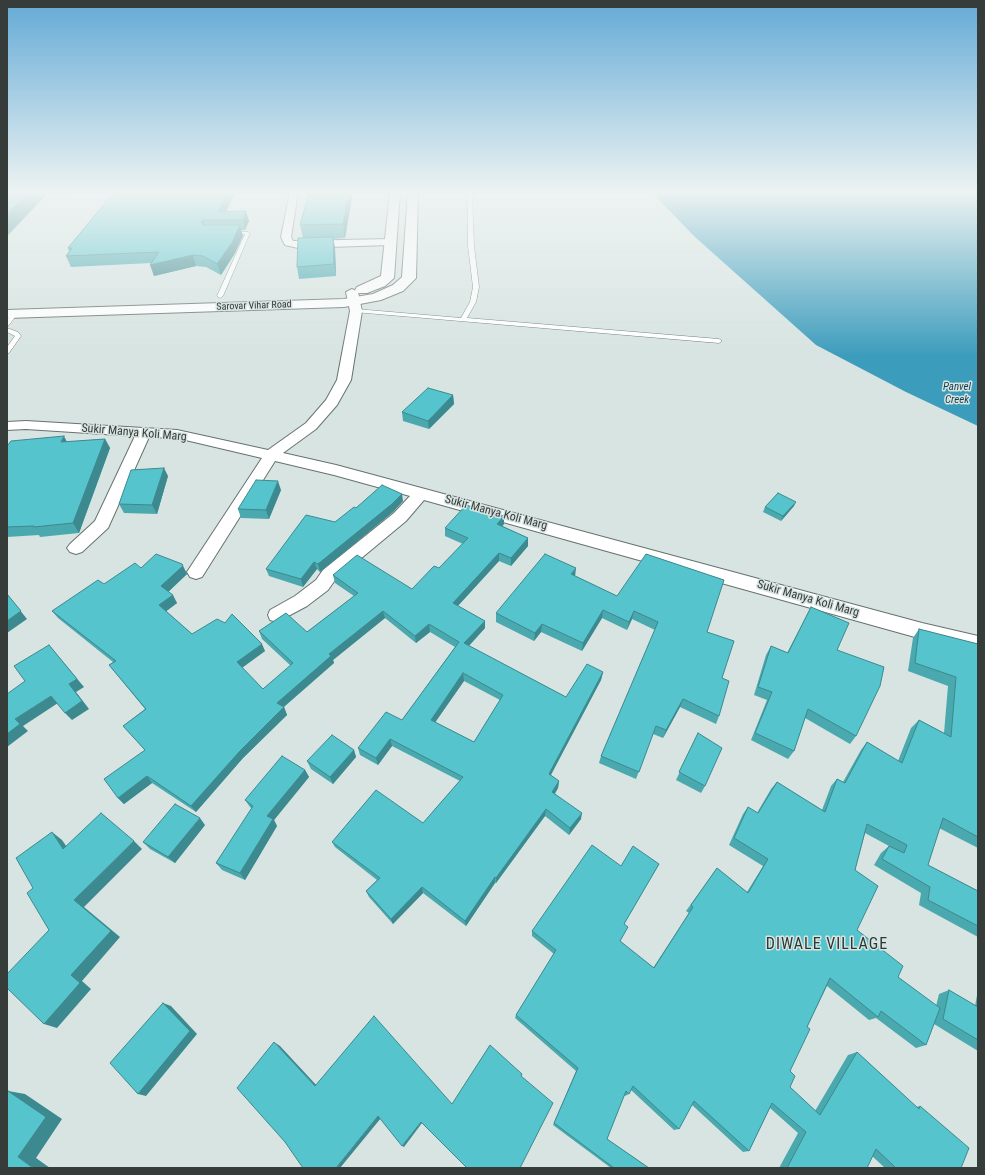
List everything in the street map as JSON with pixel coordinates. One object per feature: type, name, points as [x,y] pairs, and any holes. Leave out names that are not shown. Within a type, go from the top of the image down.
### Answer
[{"type":"street","name":"Sarovar Vihar Road","points":[[354,302],[364,289],[386,278],[389,247]]},
{"type":"street","name":"Sarovar Vihar Road","points":[[10,317],[354,302],[376,297],[398,288],[409,278],[411,247]]},
{"type":"street","name":"Sarovar Vihar Road","points":[[7,302],[220,296],[354,302]]},
{"type":"street","points":[[196,572],[271,455],[311,426],[332,402],[344,380],[354,302]]},
{"type":"street","points":[[15,441],[26,425]]},
{"type":"street","name":"Sukir Manya Koli Marg","points":[[7,426],[26,425],[177,434],[271,455],[336,470],[922,631],[978,644]]},
{"type":"street","points":[[76,548],[102,524],[144,432]]},
{"type":"street","points":[[277,615],[301,601],[322,585],[328,575],[400,517],[421,493]]},
{"type":"lane","points":[[220,296],[242,247]]},
{"type":"lane","points":[[463,320],[473,302],[476,287],[471,247]]},
{"type":"lane","points":[[354,302],[463,320],[719,341]]},
{"type":"lane","points":[[7,330],[16,333],[18,336],[7,352]]},
{"type":"water","name":"Panvel Creek","points":[[706,247],[978,247],[978,426],[906,392],[816,345]]},
{"type":"building","points":[[229,247],[217,264],[203,256],[193,255],[150,265],[159,252],[66,256],[72,248],[68,248]]},
{"type":"building","points":[[298,247],[333,247],[334,264],[297,267]]},
{"type":"building","points":[[428,388],[453,395],[428,421],[402,412]]},
{"type":"building","points":[[64,436],[61,442],[105,439],[73,523],[34,527],[7,527],[7,446],[11,441]]},
{"type":"building","points":[[164,468],[152,505],[119,504],[131,470]]},
{"type":"building","points":[[256,480],[278,481],[266,510],[238,509]]},
{"type":"building","points":[[382,485],[402,494],[392,504],[318,564],[314,562],[301,579],[266,569],[306,515],[335,522],[354,507],[356,508]]},
{"type":"building","points":[[778,493],[796,502],[783,516],[765,507]]},
{"type":"building","points":[[466,505],[504,516],[497,524],[528,538],[511,558],[499,553],[453,603],[485,621],[464,643],[566,697],[587,664],[603,672],[549,774],[559,781],[552,792],[582,813],[570,828],[546,809],[496,878],[495,877],[465,921],[422,887],[391,919],[366,891],[380,878],[332,842],[376,790],[423,823],[463,777],[390,739],[376,758],[358,748],[386,712],[402,720],[459,642],[429,624],[415,636],[383,611],[329,654],[331,656],[277,703],[284,707],[239,752],[191,806],[147,776],[118,798],[104,779],[145,750],[123,726],[146,709],[109,665],[116,661],[52,611],[98,580],[104,584],[135,563],[141,568],[156,554],[182,564],[183,566],[161,586],[173,595],[159,605],[192,634],[217,619],[225,623],[232,614],[262,644],[237,662],[263,689],[293,663],[259,631],[286,613],[307,632],[358,593],[333,575],[357,555],[412,589],[434,566],[439,568],[468,538],[445,528]],"holes":[[[463,673],[503,695],[474,742],[431,720]]]},
{"type":"building","points":[[545,554],[576,568],[571,574],[617,596],[646,554],[724,580],[707,632],[734,641],[722,678],[729,681],[719,716],[683,699],[666,730],[656,726],[639,772],[601,756],[658,622],[634,611],[629,622],[603,610],[583,643],[542,624],[535,633],[496,613]]},
{"type":"building","points":[[7,594],[21,611],[7,621]]},
{"type":"building","points":[[811,607],[849,623],[837,650],[884,667],[880,686],[856,736],[808,709],[794,751],[755,733],[772,692],[758,687],[771,646],[788,653]]},
{"type":"building","points":[[919,629],[978,644],[978,837],[943,818],[928,865],[978,891],[978,926],[928,900],[930,887],[882,859],[889,846],[904,853],[907,845],[867,824],[855,870],[878,886],[857,930],[903,966],[898,977],[940,1008],[926,1045],[881,1011],[878,1017],[830,978],[807,1027],[810,1029],[790,1071],[795,1076],[790,1087],[820,1115],[857,1052],[919,1109],[920,1106],[969,1148],[961,1168],[896,1168],[876,1149],[867,1168],[787,1168],[806,1132],[772,1103],[749,1151],[694,1101],[679,1129],[633,1086],[629,1094],[626,1091],[607,1139],[649,1168],[614,1168],[554,1123],[578,1068],[516,1015],[556,950],[532,931],[592,845],[621,866],[633,846],[659,864],[624,924],[628,927],[620,941],[654,968],[693,907],[691,905],[717,868],[748,893],[768,859],[734,838],[748,807],[758,813],[777,782],[825,812],[837,779],[845,783],[867,742],[902,763],[919,720],[951,737],[956,677],[915,663]]},
{"type":"building","points":[[49,645],[77,679],[69,684],[82,701],[65,713],[51,696],[15,719],[20,724],[7,734],[7,694],[25,681],[14,666]]},
{"type":"building","points":[[698,733],[722,748],[705,786],[679,772]]},
{"type":"building","points":[[332,735],[354,750],[330,777],[307,761]]},
{"type":"building","points":[[282,756],[305,770],[267,816],[273,819],[240,873],[216,863],[253,806],[245,800]]},
{"type":"building","points":[[175,804],[200,818],[168,857],[143,842]]},
{"type":"building","points":[[101,813],[134,841],[74,900],[111,931],[71,975],[80,983],[44,1024],[7,988],[7,974],[49,930],[27,893],[33,888],[16,858],[52,832],[63,849]]},
{"type":"building","points":[[949,990],[978,1007],[978,1040],[943,1019]]},
{"type":"building","points":[[163,1003],[190,1031],[138,1094],[110,1063]]},
{"type":"building","points":[[374,1016],[452,1104],[490,1045],[522,1074],[521,1076],[553,1103],[520,1168],[467,1168],[421,1122],[402,1146],[378,1116],[336,1168],[303,1168],[285,1142],[237,1088],[274,1042],[315,1086]]},
{"type":"building","points":[[8,1091],[46,1117],[18,1157],[33,1168],[7,1168]]},
{"type":"district","name":"DIWALE VILLAGE","points":[[827,945]]}]
